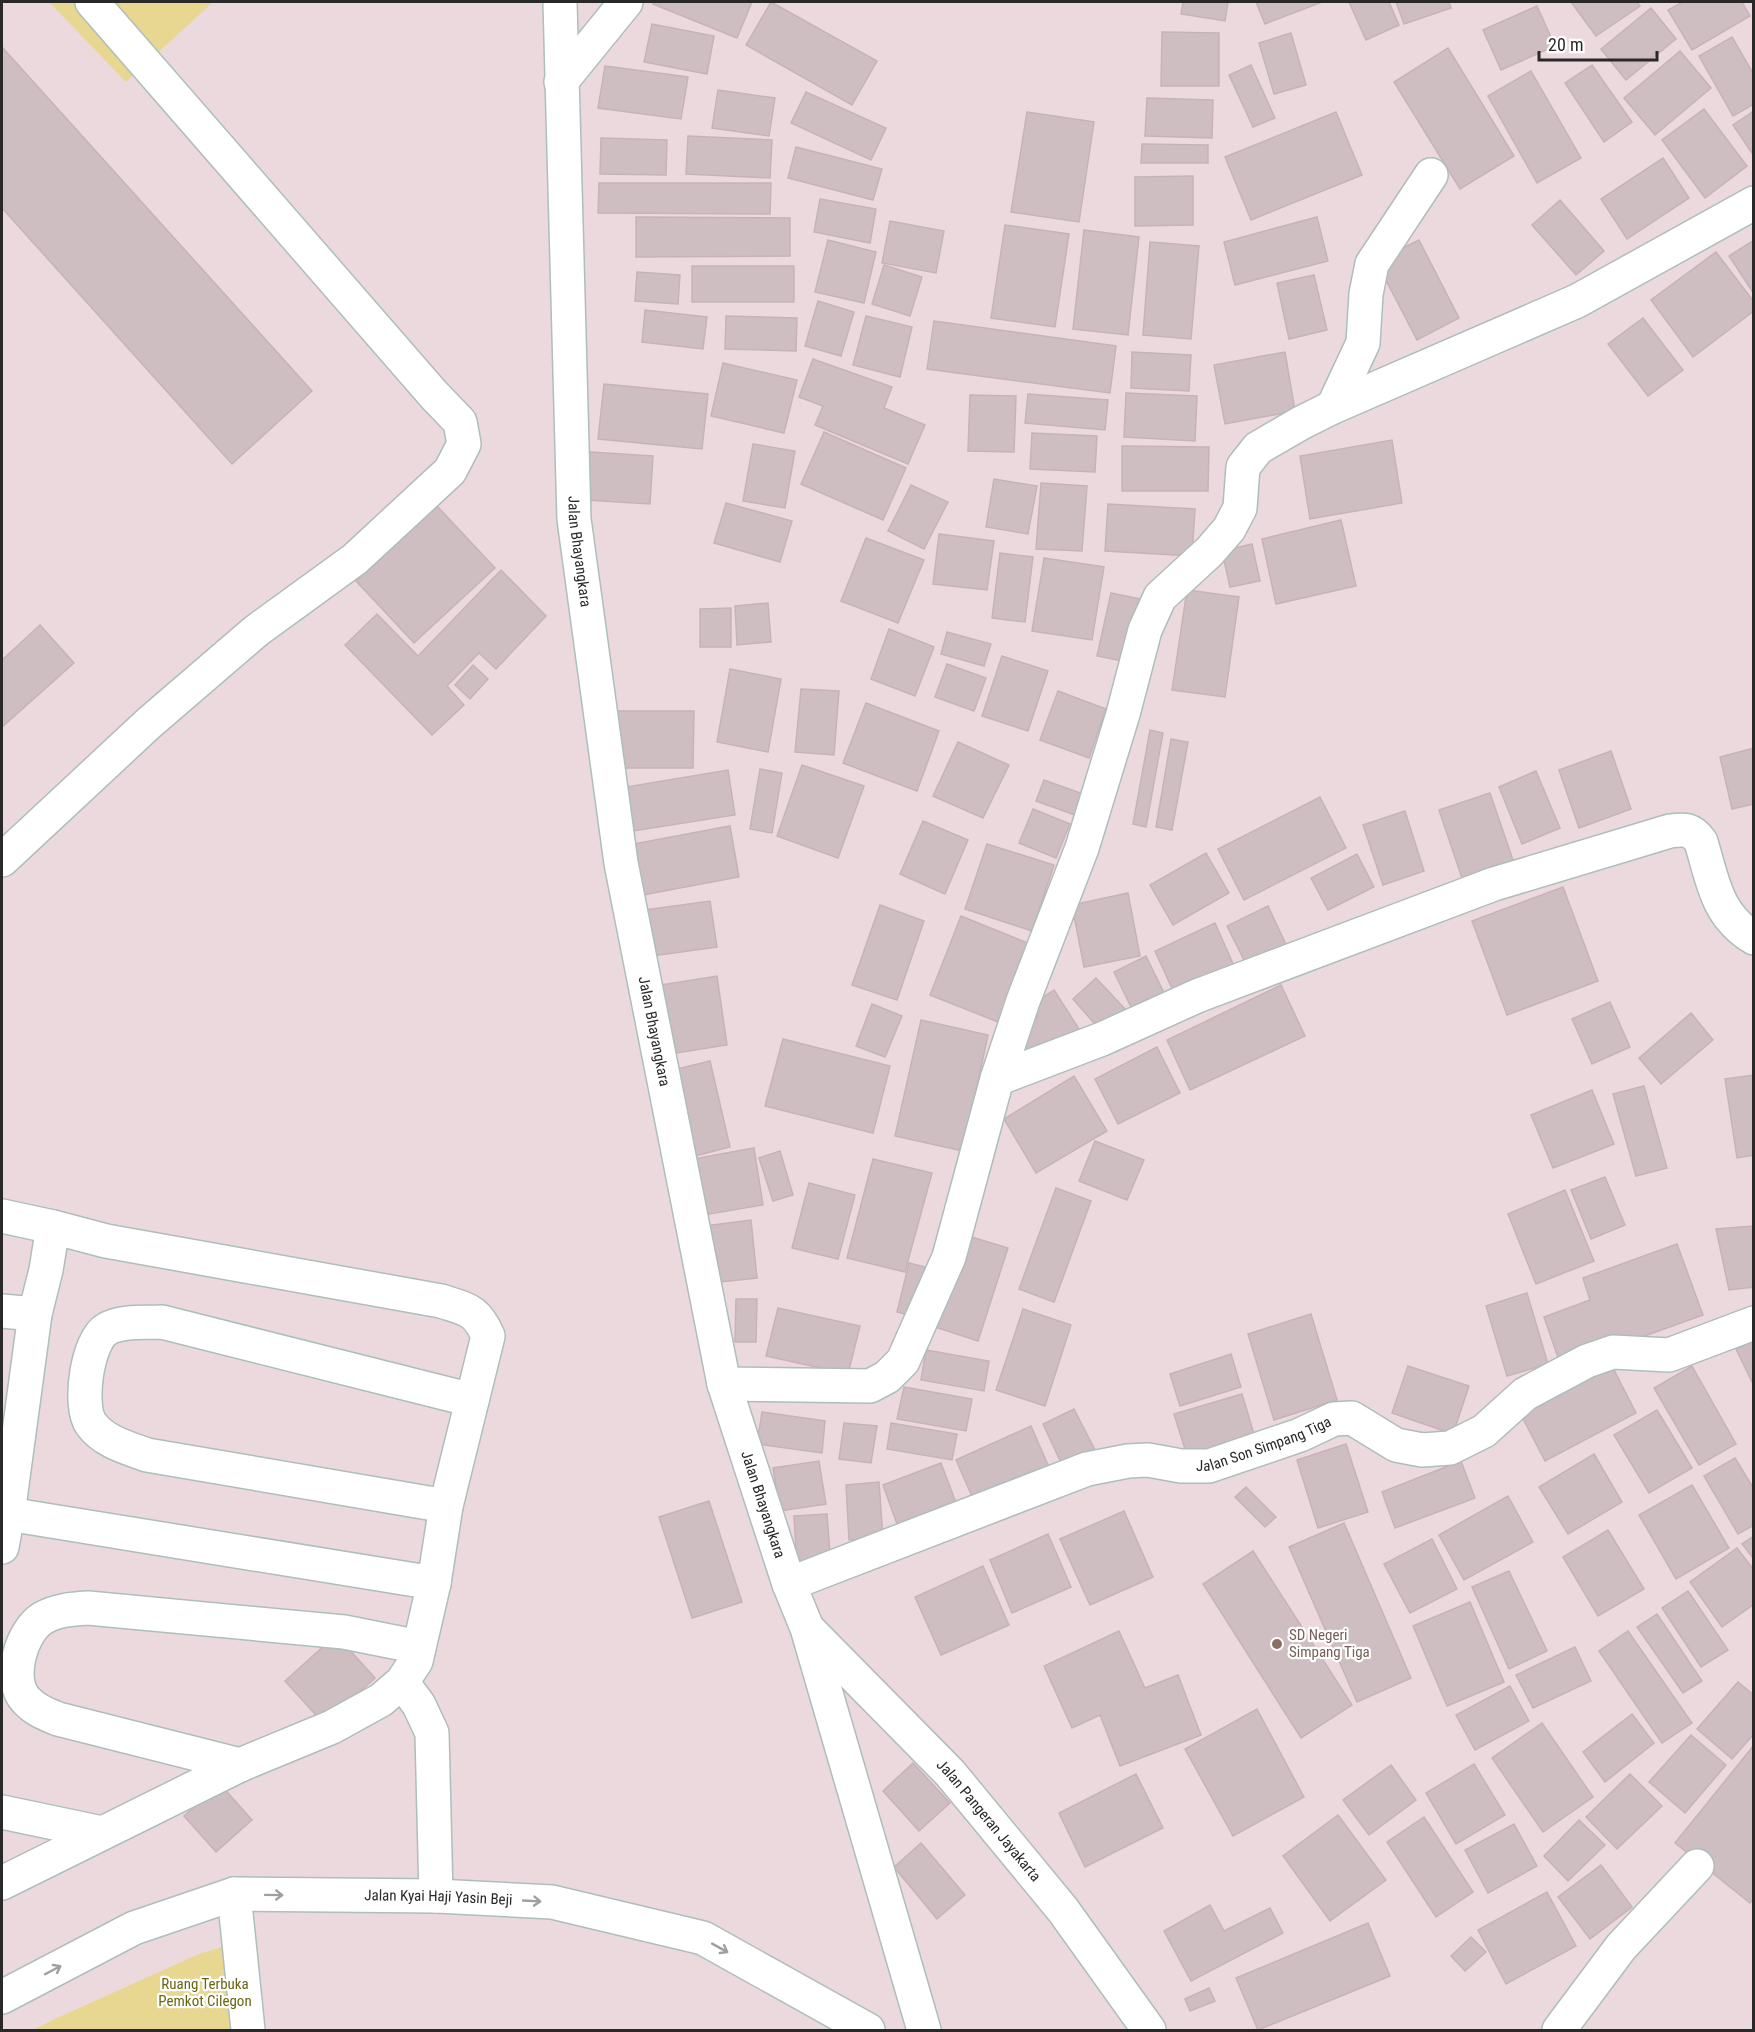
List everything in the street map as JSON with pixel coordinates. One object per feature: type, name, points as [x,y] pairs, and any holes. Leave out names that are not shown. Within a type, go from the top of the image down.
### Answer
[{"type":"street","points":[[2,860],[149,723],[256,631],[356,559],[450,471],[464,444],[460,422],[426,387],[92,2]]},
{"type":"street","name":"Jalan Bhayangkara","points":[[560,2],[574,519],[621,863],[724,1384],[789,1584],[807,1628],[924,2031]]},
{"type":"street","points":[[561,82],[626,2]]},
{"type":"street","points":[[1333,407],[1363,343],[1366,294],[1372,264],[1431,175]]},
{"type":"street","points":[[724,1384],[870,1386],[887,1377],[903,1361],[949,1257],[998,1079],[1023,1001],[1082,848],[1123,714],[1145,630],[1160,597],[1209,552],[1228,529],[1240,508],[1243,467],[1258,448],[1333,407],[1577,302],[1754,203]]},
{"type":"street","points":[[998,1079],[1102,1039],[1197,996],[1494,884],[1670,831],[1692,831],[1697,836],[1723,909],[1736,926],[1754,938]]},
{"type":"street","points":[[2,1216],[106,1241],[441,1301],[472,1312],[482,1323],[488,1336],[446,1506],[434,1583],[416,1661],[402,1682],[381,1700],[332,1727],[240,1765],[2,1883]]},
{"type":"street","points":[[2,1548],[35,1314],[46,1270],[53,1227]]},
{"type":"street","points":[[2,1311],[35,1314]]},
{"type":"street","points":[[446,1506],[147,1455],[110,1441],[91,1424],[87,1415],[85,1394],[87,1370],[95,1343],[106,1329],[123,1324],[162,1322],[472,1400]]},
{"type":"street","name":"Jalan Son Simpang Tiga","points":[[789,1584],[1087,1469],[1128,1461],[1148,1460],[1181,1466],[1209,1466],[1300,1435],[1334,1419],[1352,1418],[1396,1445],[1422,1450],[1450,1448],[1484,1431],[1525,1394],[1587,1361],[1613,1352],[1669,1355],[1754,1323]]},
{"type":"street","points":[[8,1514],[434,1583]]},
{"type":"street","points":[[240,1765],[58,1719],[37,1710],[24,1699],[18,1683],[21,1648],[29,1630],[42,1618],[60,1610],[88,1608],[344,1632],[419,1647]]},
{"type":"street","name":"Jalan Pangeran Jayakarta","points":[[807,1628],[950,1773],[1063,1910],[1149,2031]]},
{"type":"street","points":[[402,1682],[419,1705],[432,1733],[436,1896]]},
{"type":"street","points":[[2,1812],[102,1833]]},
{"type":"street","points":[[1559,2031],[1621,1947],[1697,1866]]},
{"type":"street","points":[[234,1894],[248,2031]]},
{"type":"street","name":"Jalan Kyai Haji Yasin Beji","points":[[2,1997],[134,1928],[234,1894],[436,1896],[552,1902],[703,1938],[868,2031]]},
{"type":"green space","points":[[49,2],[213,2],[126,82]]},
{"type":"green space","name":"Ruang Terbuka Pemkot Cilegon","points":[[237,1943],[248,2030],[33,2030],[199,1954]]},
{"type":"building","points":[[654,2],[752,2],[737,38],[653,4]]},
{"type":"building","points":[[771,2],[877,61],[852,105],[746,45]]},
{"type":"building","points":[[1183,2],[1228,2],[1225,21],[1181,14]]},
{"type":"building","points":[[1256,2],[1322,2],[1265,24]]},
{"type":"building","points":[[1349,2],[1389,2],[1399,25],[1366,40]]},
{"type":"building","points":[[1396,2],[1449,2],[1451,8],[1404,24]]},
{"type":"building","points":[[1571,2],[1637,2],[1640,6],[1596,36]]},
{"type":"building","points":[[1683,2],[1742,2],[1750,16],[1692,50],[1668,10]]},
{"type":"building","points":[[1537,6],[1555,46],[1501,70],[1483,30]]},
{"type":"building","points":[[1651,8],[1676,39],[1626,80],[1601,49]]},
{"type":"building","points":[[652,24],[714,36],[707,74],[644,62]]},
{"type":"building","points":[[1162,32],[1219,33],[1219,86],[1161,86]]},
{"type":"building","points":[[1291,33],[1306,85],[1274,94],[1259,43]]},
{"type":"building","points":[[1732,37],[1754,75],[1754,104],[1733,116],[1699,56]]},
{"type":"building","points":[[2,47],[312,391],[232,464],[2,208]]},
{"type":"building","points":[[1448,48],[1514,156],[1460,189],[1394,82]]},
{"type":"building","points":[[1680,51],[1711,88],[1655,135],[1624,98]]},
{"type":"building","points":[[1251,65],[1275,118],[1253,127],[1229,75]]},
{"type":"building","points":[[1592,65],[1632,122],[1604,142],[1565,83]]},
{"type":"building","points":[[605,66],[688,77],[681,119],[598,108]]},
{"type":"building","points":[[1531,71],[1581,158],[1537,183],[1488,96]]},
{"type":"building","points":[[718,90],[775,98],[769,136],[712,128]]},
{"type":"building","points":[[806,92],[886,128],[871,160],[791,123]]},
{"type":"building","points":[[1147,98],[1213,100],[1212,138],[1145,136]]},
{"type":"building","points":[[1704,109],[1747,166],[1705,198],[1662,140]]},
{"type":"building","points":[[1754,111],[1754,156],[1733,125]]},
{"type":"building","points":[[1027,112],[1094,122],[1079,222],[1011,212]]},
{"type":"building","points":[[1336,112],[1362,175],[1251,220],[1225,157]]},
{"type":"building","points":[[688,136],[772,140],[770,178],[686,174]]},
{"type":"building","points":[[601,138],[667,140],[666,175],[600,174]]},
{"type":"building","points":[[1142,144],[1208,145],[1208,163],[1141,163]]},
{"type":"building","points":[[796,147],[882,169],[873,200],[788,178]]},
{"type":"building","points":[[1663,158],[1689,198],[1627,239],[1601,199]]},
{"type":"building","points":[[1193,176],[1193,225],[1135,226],[1135,177]]},
{"type":"building","points":[[599,183],[771,183],[770,214],[598,213]]},
{"type":"building","points":[[820,199],[876,209],[870,243],[814,232]]},
{"type":"building","points":[[1560,200],[1604,251],[1576,275],[1532,225]]},
{"type":"building","points":[[636,217],[790,218],[790,256],[636,257]]},
{"type":"building","points":[[1317,217],[1328,261],[1235,285],[1224,242]]},
{"type":"building","points":[[890,221],[944,231],[936,273],[882,263]]},
{"type":"building","points":[[1005,225],[1069,234],[1055,327],[991,318]]},
{"type":"building","points":[[1084,230],[1139,237],[1128,335],[1073,329]]},
{"type":"building","points":[[828,240],[876,252],[864,303],[815,292]]},
{"type":"building","points":[[1419,240],[1459,318],[1417,340],[1376,261]]},
{"type":"building","points":[[1754,240],[1754,294],[1729,256]]},
{"type":"building","points":[[1150,242],[1199,246],[1191,339],[1143,335]]},
{"type":"building","points":[[1716,252],[1754,302],[1754,311],[1693,357],[1651,300]]},
{"type":"building","points":[[884,265],[922,277],[910,316],[872,304]]},
{"type":"building","points":[[692,266],[794,266],[794,302],[692,302]]},
{"type":"building","points":[[637,272],[680,275],[678,304],[635,301]]},
{"type":"building","points":[[1314,275],[1327,330],[1289,339],[1277,283]]},
{"type":"building","points":[[818,301],[854,312],[841,356],[805,346]]},
{"type":"building","points":[[645,310],[707,317],[703,349],[642,342]]},
{"type":"building","points":[[726,316],[797,318],[796,351],[725,349]]},
{"type":"building","points":[[866,316],[912,327],[900,377],[853,365]]},
{"type":"building","points":[[1643,318],[1683,370],[1648,396],[1608,344]]},
{"type":"building","points":[[934,321],[1116,346],[1110,393],[927,369]]},
{"type":"building","points":[[1132,352],[1191,355],[1189,391],[1131,388]]},
{"type":"building","points":[[1285,352],[1295,411],[1225,424],[1214,365]]},
{"type":"building","points":[[813,359],[892,387],[884,408],[925,425],[908,464],[815,425],[823,406],[799,397]]},
{"type":"building","points":[[723,363],[797,380],[784,433],[711,416]]},
{"type":"building","points":[[604,384],[708,394],[702,449],[598,439]]},
{"type":"building","points":[[1126,393],[1197,396],[1195,441],[1124,437]]},
{"type":"building","points":[[1028,394],[1108,400],[1105,430],[1025,423]]},
{"type":"building","points":[[970,395],[1016,396],[1014,452],[968,451]]},
{"type":"building","points":[[824,432],[906,468],[883,520],[801,484]]},
{"type":"building","points":[[1032,433],[1097,436],[1095,472],[1030,469]]},
{"type":"building","points":[[1392,440],[1402,503],[1310,519],[1300,456]]},
{"type":"building","points":[[753,444],[795,451],[785,508],[743,501]]},
{"type":"building","points":[[1122,446],[1209,447],[1208,491],[1122,491]]},
{"type":"building","points":[[590,452],[653,456],[650,504],[586,500]]},
{"type":"building","points":[[994,479],[1037,486],[1028,534],[986,527]]},
{"type":"building","points":[[1041,483],[1087,486],[1082,551],[1036,549]]},
{"type":"building","points":[[911,485],[948,502],[924,549],[888,531]]},
{"type":"building","points":[[726,503],[792,521],[780,562],[714,543]]},
{"type":"building","points":[[1108,504],[1195,509],[1192,556],[1105,551]]},
{"type":"building","points":[[437,506],[495,568],[414,643],[356,581]]},
{"type":"building","points":[[1341,520],[1356,586],[1276,604],[1262,539]]},
{"type":"building","points":[[939,534],[994,541],[987,590],[933,584]]},
{"type":"building","points":[[866,538],[924,560],[898,623],[841,601]]},
{"type":"building","points":[[1252,544],[1260,581],[1230,587],[1222,551]]},
{"type":"building","points":[[1000,553],[1033,557],[1025,622],[992,618]]},
{"type":"building","points":[[1044,558],[1104,567],[1092,640],[1032,631]]},
{"type":"building","points":[[501,570],[546,616],[496,669],[479,653],[447,686],[464,705],[432,735],[345,645],[377,614],[418,656]]},
{"type":"building","points":[[1187,590],[1239,597],[1225,697],[1172,690]]},
{"type":"building","points":[[1111,593],[1146,600],[1133,663],[1097,656]]},
{"type":"building","points":[[768,603],[771,642],[737,645],[735,606]]},
{"type":"building","points":[[731,608],[731,647],[700,647],[700,609]]},
{"type":"building","points":[[40,625],[74,663],[2,727],[2,660]]},
{"type":"building","points":[[889,629],[934,647],[915,696],[871,679]]},
{"type":"building","points":[[947,632],[991,644],[984,666],[941,654]]},
{"type":"building","points":[[1002,656],[1048,671],[1028,731],[982,716]]},
{"type":"building","points":[[947,664],[986,678],[974,711],[935,697]]},
{"type":"building","points":[[473,665],[488,679],[470,699],[455,685]]},
{"type":"building","points":[[730,669],[781,679],[768,752],[717,742]]},
{"type":"building","points":[[801,689],[839,691],[834,755],[795,752]]},
{"type":"building","points":[[1058,691],[1106,709],[1089,758],[1040,740]]},
{"type":"building","points":[[866,703],[939,731],[917,791],[843,763]]},
{"type":"building","points":[[612,711],[694,711],[693,768],[612,768]]},
{"type":"building","points":[[1150,730],[1163,733],[1146,827],[1133,824]]},
{"type":"building","points":[[1171,739],[1188,742],[1172,830],[1156,827]]},
{"type":"building","points":[[958,742],[1009,765],[983,818],[933,796]]},
{"type":"building","points":[[1754,748],[1754,804],[1732,809],[1720,757]]},
{"type":"building","points":[[1611,751],[1631,809],[1579,828],[1559,770]]},
{"type":"building","points":[[802,765],[864,786],[838,858],[777,836]]},
{"type":"building","points":[[760,769],[782,773],[772,833],[750,829]]},
{"type":"building","points":[[728,770],[735,815],[627,832],[620,788]]},
{"type":"building","points":[[1536,771],[1560,828],[1522,844],[1499,787]]},
{"type":"building","points":[[1044,780],[1083,794],[1075,815],[1036,801]]},
{"type":"building","points":[[1490,793],[1514,863],[1463,881],[1439,810]]},
{"type":"building","points":[[1320,797],[1346,848],[1244,900],[1218,849]]},
{"type":"building","points":[[1033,809],[1070,824],[1056,858],[1019,843]]},
{"type":"building","points":[[1405,811],[1424,871],[1383,885],[1363,825]]},
{"type":"building","points":[[923,821],[968,840],[945,894],[900,874]]},
{"type":"building","points":[[730,826],[739,877],[637,896],[628,845]]},
{"type":"building","points":[[987,844],[1054,865],[1032,931],[965,909]]},
{"type":"building","points":[[1206,853],[1229,893],[1173,925],[1150,885]]},
{"type":"building","points":[[1357,854],[1374,887],[1328,910],[1311,878]]},
{"type":"building","points":[[1563,887],[1598,981],[1507,1015],[1472,921]]},
{"type":"building","points":[[1128,893],[1140,956],[1084,967],[1072,905]]},
{"type":"building","points":[[710,901],[717,947],[645,957],[638,911]]},
{"type":"building","points":[[880,905],[924,921],[897,1000],[852,985]]},
{"type":"building","points":[[1268,906],[1289,951],[1249,970],[1227,926]]},
{"type":"building","points":[[961,916],[1030,944],[998,1022],[930,995]]},
{"type":"building","points":[[1215,923],[1235,968],[1175,995],[1155,951]]},
{"type":"building","points":[[1146,956],[1167,999],[1135,1015],[1114,972]]},
{"type":"building","points":[[717,976],[727,1045],[664,1055],[654,986]]},
{"type":"building","points":[[1096,978],[1125,1009],[1101,1031],[1073,999]]},
{"type":"building","points":[[1281,985],[1305,1036],[1190,1090],[1167,1040]]},
{"type":"building","points":[[1054,990],[1081,1032],[1032,1061],[1015,1031],[1038,1017],[1030,1006]]},
{"type":"building","points":[[1610,1002],[1630,1047],[1592,1064],[1572,1019]]},
{"type":"building","points":[[872,1004],[902,1016],[885,1057],[856,1046]]},
{"type":"building","points":[[1691,1013],[1713,1040],[1661,1084],[1639,1058]]},
{"type":"building","points":[[921,1020],[988,1035],[963,1151],[895,1136]]},
{"type":"building","points":[[783,1039],[890,1066],[873,1133],[765,1106]]},
{"type":"building","points":[[1157,1047],[1180,1093],[1118,1124],[1095,1079]]},
{"type":"building","points":[[710,1061],[730,1147],[695,1156],[673,1070]]},
{"type":"building","points":[[1754,1075],[1754,1155],[1737,1158],[1725,1079]]},
{"type":"building","points":[[1074,1076],[1107,1131],[1036,1173],[1004,1119]]},
{"type":"building","points":[[1644,1086],[1667,1168],[1636,1176],[1613,1094]]},
{"type":"building","points":[[1592,1090],[1614,1144],[1553,1168],[1531,1115]]},
{"type":"building","points":[[1095,1141],[1144,1160],[1127,1200],[1079,1181]]},
{"type":"building","points":[[754,1148],[763,1205],[698,1216],[688,1160]]},
{"type":"building","points":[[780,1151],[793,1195],[773,1201],[759,1158]]},
{"type":"building","points":[[873,1159],[932,1173],[905,1272],[847,1258]]},
{"type":"building","points":[[1605,1177],[1625,1225],[1591,1239],[1571,1190]]},
{"type":"building","points":[[809,1183],[855,1195],[838,1259],[792,1248]]},
{"type":"building","points":[[1056,1188],[1091,1201],[1054,1302],[1019,1289]]},
{"type":"building","points":[[1565,1190],[1594,1261],[1536,1284],[1508,1214]]},
{"type":"building","points":[[751,1220],[757,1278],[711,1283],[705,1226]]},
{"type":"building","points":[[1754,1226],[1754,1287],[1729,1290],[1716,1229]]},
{"type":"building","points":[[965,1235],[1008,1248],[978,1341],[935,1327]]},
{"type":"building","points":[[1677,1244],[1703,1315],[1561,1366],[1544,1317],[1590,1300],[1583,1278]]},
{"type":"building","points":[[909,1263],[933,1269],[921,1318],[897,1312]]},
{"type":"building","points":[[1527,1293],[1548,1364],[1507,1376],[1486,1306]]},
{"type":"building","points":[[736,1299],[757,1299],[756,1342],[735,1342]]},
{"type":"building","points":[[778,1308],[860,1326],[848,1374],[766,1356]]},
{"type":"building","points":[[1023,1309],[1071,1325],[1045,1406],[996,1390]]},
{"type":"building","points":[[1311,1314],[1337,1400],[1274,1420],[1248,1334]]},
{"type":"building","points":[[1754,1341],[1754,1386],[1736,1349]]},
{"type":"building","points":[[926,1350],[989,1361],[984,1391],[921,1380]]},
{"type":"building","points":[[1231,1354],[1241,1387],[1180,1406],[1170,1374]]},
{"type":"building","points":[[1611,1364],[1636,1413],[1545,1461],[1520,1413]]},
{"type":"building","points":[[1408,1366],[1469,1386],[1453,1434],[1392,1413]]},
{"type":"building","points":[[1692,1366],[1736,1444],[1699,1465],[1654,1388]]},
{"type":"building","points":[[904,1387],[972,1399],[966,1431],[897,1419]]},
{"type":"building","points":[[1242,1394],[1256,1441],[1189,1462],[1174,1414]]},
{"type":"building","points":[[1074,1409],[1095,1450],[1063,1467],[1043,1424]]},
{"type":"building","points":[[1657,1410],[1692,1468],[1649,1493],[1614,1435]]},
{"type":"building","points":[[762,1412],[825,1421],[822,1453],[757,1444]]},
{"type":"building","points":[[844,1423],[877,1426],[871,1463],[839,1459]]},
{"type":"building","points":[[891,1423],[957,1434],[952,1460],[887,1449]]},
{"type":"building","points":[[1031,1426],[1052,1474],[977,1508],[956,1460]]},
{"type":"building","points":[[1346,1444],[1368,1512],[1318,1528],[1297,1460]]},
{"type":"building","points":[[1594,1454],[1622,1502],[1568,1534],[1539,1487]]},
{"type":"building","points":[[1735,1458],[1754,1489],[1754,1525],[1738,1534],[1704,1476]]},
{"type":"building","points":[[819,1461],[826,1504],[780,1511],[773,1468]]},
{"type":"building","points":[[1461,1461],[1475,1498],[1395,1528],[1382,1492]]},
{"type":"building","points":[[941,1463],[961,1516],[902,1538],[883,1485]]},
{"type":"building","points":[[879,1482],[883,1538],[849,1540],[846,1485]]},
{"type":"building","points":[[1692,1485],[1729,1548],[1676,1579],[1639,1515]]},
{"type":"building","points":[[1246,1487],[1276,1517],[1265,1527],[1235,1497]]},
{"type":"building","points":[[1508,1496],[1533,1542],[1464,1580],[1439,1535]]},
{"type":"building","points":[[709,1501],[742,1602],[692,1618],[659,1517]]},
{"type":"building","points":[[1124,1511],[1153,1577],[1090,1605],[1060,1539]]},
{"type":"building","points":[[827,1514],[831,1567],[797,1569],[794,1516]]},
{"type":"building","name":"SD Negeri Simpang Tiga","points":[[1344,1523],[1411,1678],[1357,1702],[1289,1547]]},
{"type":"building","points":[[1608,1530],[1644,1589],[1598,1616],[1563,1557]]},
{"type":"building","points":[[1048,1534],[1071,1587],[1012,1613],[990,1560]]},
{"type":"building","points":[[1754,1536],[1754,1559],[1742,1544]]},
{"type":"building","points":[[1432,1539],[1457,1589],[1410,1613],[1384,1564]]},
{"type":"building","points":[[1737,1548],[1754,1570],[1754,1604],[1722,1627],[1690,1582]]},
{"type":"building","name":"SD Negeri Simpang Tiga","points":[[1253,1551],[1352,1705],[1301,1738],[1203,1584]]},
{"type":"building","points":[[983,1566],[1009,1625],[941,1655],[915,1597]]},
{"type":"building","points":[[1509,1571],[1547,1651],[1509,1669],[1472,1587]]},
{"type":"building","points":[[1688,1591],[1728,1650],[1701,1667],[1662,1608]]},
{"type":"building","points":[[1470,1602],[1504,1682],[1447,1706],[1413,1626]]},
{"type":"building","points":[[1657,1614],[1702,1681],[1683,1693],[1637,1627]]},
{"type":"building","points":[[1119,1631],[1145,1688],[1178,1675],[1201,1735],[1120,1766],[1100,1715],[1072,1728],[1044,1666]]},
{"type":"building","points":[[1628,1631],[1692,1723],[1662,1743],[1599,1651]]},
{"type":"building","points":[[336,1635],[375,1678],[324,1724],[285,1681]]},
{"type":"building","points":[[1575,1647],[1591,1681],[1533,1708],[1516,1675]]},
{"type":"building","points":[[1738,1682],[1754,1695],[1754,1734],[1732,1759],[1697,1729]]},
{"type":"building","points":[[1510,1686],[1529,1721],[1475,1750],[1456,1715]]},
{"type":"building","points":[[1257,1709],[1304,1797],[1233,1836],[1185,1749]]},
{"type":"building","points":[[1632,1714],[1654,1743],[1605,1782],[1583,1752]]},
{"type":"building","points":[[1542,1723],[1593,1797],[1543,1832],[1492,1758]]},
{"type":"building","points":[[1691,1735],[1726,1765],[1685,1813],[1649,1782]]},
{"type":"building","points":[[1754,1745],[1754,1899],[1750,1903],[1675,1843]]},
{"type":"building","points":[[913,1763],[950,1803],[919,1831],[883,1791]]},
{"type":"building","points":[[1474,1764],[1505,1815],[1456,1844],[1426,1793]]},
{"type":"building","points":[[1391,1765],[1416,1800],[1369,1835],[1343,1800]]},
{"type":"building","points":[[1136,1774],[1163,1828],[1085,1867],[1059,1813]]},
{"type":"building","points":[[1630,1774],[1662,1806],[1617,1849],[1586,1817]]},
{"type":"building","points":[[220,1784],[252,1820],[216,1852],[184,1816]]},
{"type":"building","points":[[1338,1815],[1386,1880],[1330,1921],[1283,1856]]},
{"type":"building","points":[[1424,1817],[1473,1892],[1436,1917],[1387,1842]]},
{"type":"building","points":[[1579,1820],[1605,1845],[1568,1881],[1544,1856]]},
{"type":"building","points":[[1514,1824],[1537,1866],[1488,1893],[1465,1850]]},
{"type":"building","points":[[921,1843],[965,1895],[937,1919],[894,1867]]},
{"type":"building","points":[[1601,1865],[1632,1907],[1590,1939],[1558,1897]]},
{"type":"building","points":[[1547,1892],[1576,1946],[1506,1984],[1478,1930]]},
{"type":"building","points":[[1210,1905],[1224,1931],[1270,1908],[1283,1933],[1191,1981],[1164,1931]]},
{"type":"building","points":[[1368,1923],[1390,1976],[1258,2030],[1236,1978]]},
{"type":"building","points":[[1471,1937],[1486,1952],[1465,1971],[1451,1956]]},
{"type":"building","points":[[1209,1988],[1215,2001],[1190,2011],[1185,1999]]},
{"type":"place","name":"SD Negeri Simpang Tiga","points":[[1277,1644]]}]
